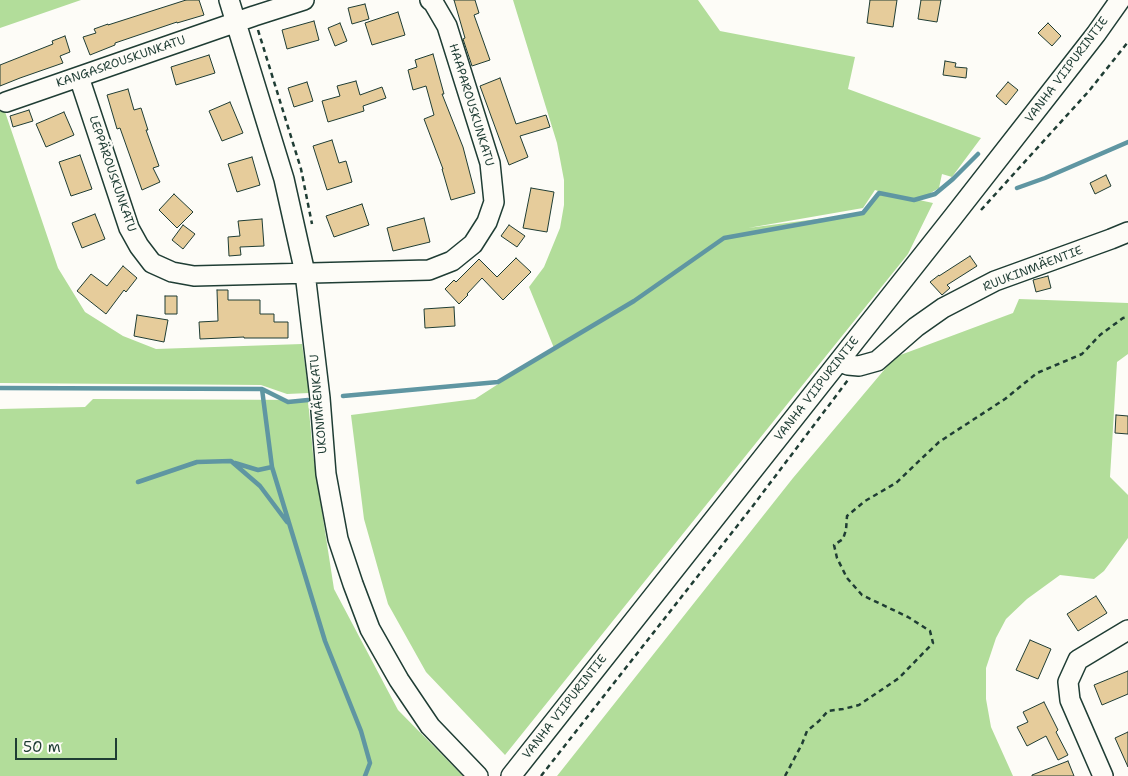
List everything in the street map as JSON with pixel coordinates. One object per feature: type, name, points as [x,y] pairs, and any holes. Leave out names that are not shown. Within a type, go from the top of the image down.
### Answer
[{"type":"street","name":"UKONMÄENKATU","points":[[230,0],[245,20],[305,273],[320,398],[326,474],[338,539],[370,629],[399,680],[430,726],[478,776]]},
{"type":"street","points":[[245,20],[304,0]]},
{"type":"street","name":"HAAPAROUSKUNKATU","points":[[305,273],[429,270],[452,262],[473,244],[487,222],[494,202],[490,163],[446,26],[433,2],[430,0]]},
{"type":"street","name":"VANHA VIIPURINTIE","points":[[511,776],[1036,111],[1120,0]]},
{"type":"street","name":"KANGASROUSKUNKATU","points":[[6,102],[245,20]]},
{"type":"street","name":"LEPPÄROUSKUNKATU","points":[[79,77],[128,228],[138,246],[152,263],[172,272],[194,276],[305,273]]},
{"type":"street","name":"RUUKINMÄENTIE","points":[[859,366],[877,361],[916,327],[943,308],[996,281],[1128,232]]},
{"type":"street","points":[[839,361],[848,365],[859,366]]},
{"type":"street","points":[[1103,776],[1070,700],[1068,682],[1078,660],[1128,630]]},
{"type":"path","points":[[245,20],[300,169],[312,226]]},
{"type":"path","points":[[976,215],[1089,91],[1128,42]]},
{"type":"path","points":[[784,776],[807,731],[828,711],[858,705],[899,678],[933,643],[930,631],[908,617],[862,595],[847,578],[837,558],[834,545],[843,539],[847,516],[865,501],[896,483],[938,442],[1006,399],[1037,373],[1082,354],[1100,335],[1123,318],[1128,317]]},
{"type":"path","points":[[541,776],[752,507],[859,366]]},
{"type":"green space","points":[[0,0],[81,0],[0,28]]},
{"type":"green space","points":[[513,0],[698,0],[720,31],[855,57],[848,89],[981,138],[952,177],[942,174],[939,188],[919,200],[933,203],[908,254],[505,755],[426,672],[388,604],[364,519],[351,415],[475,399],[554,348],[529,287],[544,267],[560,228],[564,205],[564,180],[557,143]],"holes":[[[875,190],[891,195],[879,193],[863,213],[748,228],[863,208]]]},
{"type":"green space","points":[[0,97],[58,268],[85,312],[123,336],[156,349],[302,344],[309,393],[287,394],[261,385],[0,383]]},
{"type":"green space","points":[[1019,299],[1128,303],[1128,354],[1117,362],[1110,477],[1128,495],[1128,538],[1104,571],[1094,579],[1060,575],[1027,599],[1006,619],[996,638],[986,668],[986,699],[991,727],[1013,776],[557,776],[793,478],[895,357],[1013,313]]},
{"type":"green space","points":[[93,399],[308,400],[313,454],[334,589],[398,710],[463,776],[0,776],[0,409],[85,407]]},
{"type":"building","points":[[186,0],[199,0],[204,15],[115,43],[115,45],[90,55],[83,37],[96,33],[94,29]]},
{"type":"building","points":[[454,0],[475,0],[479,13],[474,15],[490,60],[472,66],[463,39],[465,38]]},
{"type":"building","points":[[870,0],[897,0],[893,27],[867,23]]},
{"type":"building","points":[[921,0],[941,0],[937,22],[918,19]]},
{"type":"building","points":[[365,4],[369,19],[352,24],[348,8]]},
{"type":"building","points":[[398,12],[405,35],[372,45],[365,23]]},
{"type":"building","points":[[314,21],[319,40],[287,49],[282,30]]},
{"type":"building","points":[[340,23],[347,41],[335,46],[328,28]]},
{"type":"building","points":[[1048,23],[1061,36],[1052,46],[1038,33]]},
{"type":"building","points":[[65,36],[70,52],[60,56],[63,63],[0,86],[0,65],[53,44],[52,41]]},
{"type":"building","points":[[433,54],[444,94],[442,94],[463,147],[475,193],[451,200],[443,169],[424,119],[434,115],[426,86],[413,90],[408,70],[417,67],[415,60]]},
{"type":"building","points":[[209,55],[215,73],[176,85],[171,67]]},
{"type":"building","points":[[945,61],[956,63],[955,67],[967,68],[966,78],[943,75]]},
{"type":"building","points":[[500,78],[516,124],[546,115],[550,127],[520,136],[528,157],[509,165],[480,86]]},
{"type":"building","points":[[356,81],[360,95],[382,87],[386,98],[363,106],[364,111],[328,122],[322,101],[340,96],[337,86]]},
{"type":"building","points":[[307,82],[313,101],[294,107],[288,88]]},
{"type":"building","points":[[1008,82],[1018,90],[1006,105],[996,96]]},
{"type":"building","points":[[128,89],[134,110],[141,108],[148,130],[146,130],[159,166],[153,168],[160,182],[142,190],[120,128],[117,129],[107,95]]},
{"type":"building","points":[[230,102],[243,133],[222,141],[209,111]]},
{"type":"building","points":[[29,110],[33,121],[13,127],[10,116]]},
{"type":"building","points":[[64,112],[74,135],[46,147],[36,124]]},
{"type":"building","points":[[332,140],[339,163],[346,161],[352,182],[327,190],[313,146]]},
{"type":"building","points":[[80,155],[92,189],[71,196],[59,162]]},
{"type":"building","points":[[252,157],[260,185],[237,192],[228,164]]},
{"type":"building","points":[[1106,175],[1111,186],[1095,194],[1090,183]]},
{"type":"building","points":[[531,188],[554,192],[547,232],[523,228]]},
{"type":"building","points":[[174,194],[193,212],[177,228],[159,210]]},
{"type":"building","points":[[362,204],[369,225],[334,237],[326,216]]},
{"type":"building","points":[[95,214],[105,239],[82,248],[72,223]]},
{"type":"building","points":[[424,218],[430,242],[393,251],[387,228]]},
{"type":"building","points":[[262,219],[264,246],[240,247],[241,255],[229,256],[228,237],[240,236],[238,221]]},
{"type":"building","points":[[183,225],[195,234],[183,249],[172,240]]},
{"type":"building","points":[[509,225],[525,236],[517,247],[501,236]]},
{"type":"building","points":[[970,256],[977,266],[947,285],[950,288],[942,295],[930,282]]},
{"type":"building","points":[[516,258],[531,272],[503,300],[482,278],[459,304],[445,289],[454,280],[456,282],[479,259],[497,277]]},
{"type":"building","points":[[123,266],[137,278],[126,292],[124,290],[106,314],[77,291],[91,274],[107,286]]},
{"type":"building","points":[[1048,276],[1051,288],[1036,292],[1033,280]]},
{"type":"building","points":[[217,290],[228,290],[228,300],[260,300],[260,314],[274,314],[274,322],[288,322],[288,338],[200,339],[199,322],[218,321]]},
{"type":"building","points":[[165,296],[177,296],[177,314],[165,314]]},
{"type":"building","points":[[454,307],[455,326],[425,328],[424,309]]},
{"type":"building","points":[[137,315],[168,320],[164,342],[134,336]]},
{"type":"building","points":[[1116,415],[1128,416],[1128,434],[1115,433]]},
{"type":"building","points":[[1096,596],[1107,613],[1078,631],[1067,614]]},
{"type":"building","points":[[1030,640],[1051,649],[1038,679],[1016,670]]},
{"type":"building","points":[[1128,671],[1128,694],[1102,705],[1094,685]]},
{"type":"building","points":[[1044,702],[1068,755],[1058,760],[1046,736],[1027,746],[1017,727],[1028,722],[1023,712]]},
{"type":"building","points":[[1128,732],[1128,767],[1115,738]]},
{"type":"building","points":[[1068,761],[1074,776],[1032,776],[1032,775]]},
{"type":"waterway","points":[[1017,188],[1128,142]]},
{"type":"waterway","points":[[343,396],[498,382],[634,301],[724,238],[863,213],[879,193],[914,200],[935,194],[978,154]]},
{"type":"waterway","points":[[0,388],[262,389],[288,402],[308,400]]},
{"type":"waterway","points":[[262,389],[272,467],[325,641],[361,731],[370,763],[365,776]]},
{"type":"waterway","points":[[138,482],[197,462],[231,461],[260,486],[287,522]]},
{"type":"waterway","points":[[235,463],[258,470],[272,467]]}]
